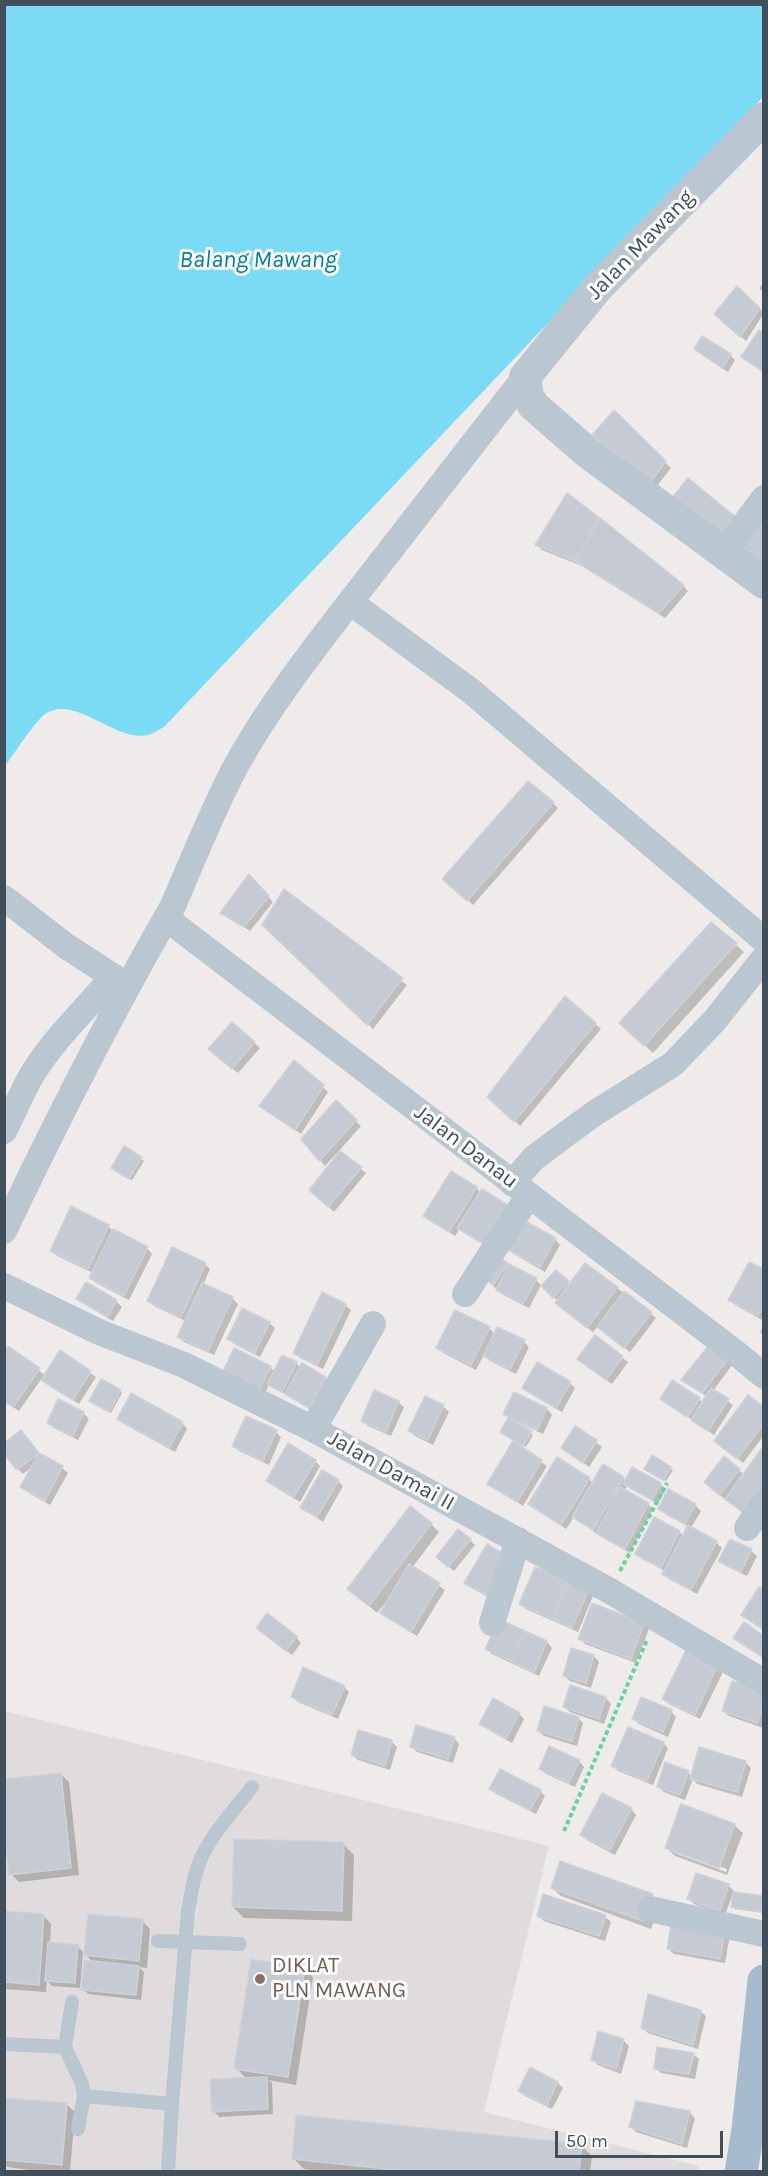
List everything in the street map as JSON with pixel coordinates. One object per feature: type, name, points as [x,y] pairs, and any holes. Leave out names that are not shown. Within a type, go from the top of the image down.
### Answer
[{"type":"main road","points":[[741,2172],[748,2130],[764,1981]]},
{"type":"street","name":"Jalan Mawang","points":[[120,981],[171,910],[222,795],[249,744],[286,685],[525,377],[598,287],[764,118]]},
{"type":"street","points":[[525,377],[528,396],[533,405],[588,453],[764,583]]},
{"type":"street","points":[[724,552],[764,498]]},
{"type":"street","points":[[350,602],[471,692],[764,940]]},
{"type":"street","points":[[4,898],[66,946],[120,981]]},
{"type":"street","name":"Jalan Danau","points":[[171,910],[521,1189],[764,1376]]},
{"type":"street","points":[[465,1294],[521,1189],[534,1158],[673,1064],[715,1020],[764,958]]},
{"type":"street","points":[[4,1131],[33,1073],[68,1027],[98,996],[120,981]]},
{"type":"street","points":[[4,1231],[120,981]]},
{"type":"street","name":"Jalan Damai II","points":[[4,1286],[99,1332],[184,1365],[313,1429],[657,1617],[764,1682]]},
{"type":"street","points":[[313,1429],[373,1324]]},
{"type":"street","points":[[747,1528],[764,1503]]},
{"type":"street","points":[[492,1623],[518,1540]]},
{"type":"street","points":[[650,1909],[764,1934]]},
{"type":"lane","points":[[168,2172],[172,2104],[193,1882],[202,1856],[215,1835],[252,1787]]},
{"type":"lane","points":[[158,1941],[240,1944]]},
{"type":"lane","points":[[72,2002],[65,2047],[82,2084],[84,2096],[78,2129]]},
{"type":"lane","points":[[4,2044],[65,2047]]},
{"type":"lane","points":[[84,2096],[172,2104]]},
{"type":"path","points":[[610,1591],[667,1483]]},
{"type":"path","points":[[564,1831],[657,1617]]},
{"type":"shaded area","name":"DIKLAT PLN MAWANG","points":[[5,1711],[549,1846],[484,2112],[699,2166],[697,2172],[5,2172]]},
{"type":"water","name":"Balang Mawang","points":[[5,5],[763,5],[763,97],[164,727],[150,734],[136,735],[122,732],[81,713],[55,710],[40,719],[5,766]]},
{"type":"building","points":[[737,286],[760,308],[740,337],[714,314]]},
{"type":"building","points":[[759,330],[764,333],[764,372],[741,357]]},
{"type":"building","points":[[702,336],[731,354],[722,368],[694,349]]},
{"type":"building","points":[[614,410],[666,461],[651,482],[592,435]]},
{"type":"building","points":[[688,478],[737,518],[724,540],[671,499]]},
{"type":"building","points":[[567,493],[600,518],[575,561],[535,545]]},
{"type":"building","points":[[764,516],[764,569],[740,549]]},
{"type":"building","points":[[600,518],[684,585],[659,613],[575,561]]},
{"type":"building","points":[[528,781],[554,802],[467,901],[442,879]]},
{"type":"building","points":[[249,874],[269,896],[244,927],[220,913]]},
{"type":"building","points":[[284,889],[403,978],[367,1025],[262,925]]},
{"type":"building","points":[[711,922],[737,943],[644,1046],[619,1023]]},
{"type":"building","points":[[565,996],[596,1023],[514,1122],[487,1097]]},
{"type":"building","points":[[232,1022],[255,1042],[232,1069],[208,1049]]},
{"type":"building","points":[[294,1060],[324,1085],[295,1130],[259,1106]]},
{"type":"building","points":[[336,1100],[357,1120],[319,1161],[301,1139]]},
{"type":"building","points":[[124,1146],[142,1157],[129,1179],[111,1168]]},
{"type":"building","points":[[340,1151],[362,1167],[328,1207],[309,1190]]},
{"type":"building","points":[[451,1171],[477,1187],[449,1232],[423,1216]]},
{"type":"building","points":[[482,1189],[509,1206],[485,1245],[457,1228]]},
{"type":"building","points":[[71,1206],[109,1225],[88,1269],[50,1251]]},
{"type":"building","points":[[523,1220],[556,1238],[540,1267],[507,1249]]},
{"type":"building","points":[[113,1229],[148,1247],[124,1296],[89,1278]]},
{"type":"building","points":[[172,1247],[206,1263],[181,1317],[147,1301]]},
{"type":"building","points":[[495,1254],[508,1263],[493,1285],[481,1276]]},
{"type":"building","points":[[749,1262],[764,1269],[764,1305],[758,1316],[728,1300]]},
{"type":"building","points":[[585,1263],[618,1287],[587,1328],[555,1303]]},
{"type":"building","points":[[509,1264],[537,1278],[523,1304],[496,1290]]},
{"type":"building","points":[[556,1270],[569,1281],[553,1298],[541,1286]]},
{"type":"building","points":[[86,1282],[117,1300],[108,1317],[76,1299]]},
{"type":"building","points":[[202,1283],[233,1297],[208,1351],[177,1337]]},
{"type":"building","points":[[624,1291],[652,1312],[624,1348],[597,1327]]},
{"type":"building","points":[[322,1292],[346,1304],[317,1365],[293,1353]]},
{"type":"building","points":[[242,1308],[270,1322],[255,1353],[227,1339]]},
{"type":"building","points":[[455,1310],[490,1327],[471,1365],[436,1348]]},
{"type":"building","points":[[497,1327],[525,1340],[510,1370],[483,1356]]},
{"type":"building","points":[[595,1335],[623,1356],[606,1380],[577,1359]]},
{"type":"building","points":[[709,1345],[728,1359],[702,1393],[681,1380]]},
{"type":"building","points":[[8,1346],[40,1368],[13,1407],[4,1401],[4,1351]]},
{"type":"building","points":[[234,1348],[271,1366],[260,1389],[223,1371]]},
{"type":"building","points":[[60,1350],[91,1371],[73,1400],[41,1380]]},
{"type":"building","points":[[282,1355],[297,1362],[282,1392],[267,1384]]},
{"type":"building","points":[[537,1362],[571,1382],[556,1408],[522,1388]]},
{"type":"building","points":[[302,1363],[326,1377],[309,1408],[285,1394]]},
{"type":"building","points":[[101,1379],[121,1390],[109,1412],[89,1401]]},
{"type":"building","points":[[672,1380],[700,1398],[687,1417],[660,1399]]},
{"type":"building","points":[[711,1388],[729,1399],[708,1431],[691,1420]]},
{"type":"building","points":[[374,1390],[399,1401],[386,1432],[361,1421]]},
{"type":"building","points":[[514,1392],[547,1408],[537,1430],[503,1414]]},
{"type":"building","points":[[131,1393],[183,1422],[169,1448],[117,1419]]},
{"type":"building","points":[[748,1395],[764,1407],[764,1423],[737,1459],[714,1441]]},
{"type":"building","points":[[425,1396],[444,1405],[428,1440],[408,1431]]},
{"type":"building","points":[[58,1399],[84,1412],[73,1436],[47,1423]]},
{"type":"building","points":[[246,1416],[277,1430],[263,1461],[232,1446]]},
{"type":"building","points":[[508,1418],[532,1431],[523,1446],[500,1432]]},
{"type":"building","points":[[575,1426],[597,1440],[583,1463],[561,1448]]},
{"type":"building","points":[[21,1430],[39,1453],[17,1470],[4,1454],[4,1443]]},
{"type":"building","points":[[513,1441],[542,1460],[517,1502],[487,1484]]},
{"type":"building","points":[[288,1443],[316,1460],[294,1497],[266,1481]]},
{"type":"building","points":[[764,1445],[764,1491],[746,1515],[725,1499]]},
{"type":"building","points":[[39,1453],[63,1466],[45,1501],[20,1487]]},
{"type":"building","points":[[652,1455],[671,1467],[663,1480],[644,1469]]},
{"type":"building","points":[[724,1456],[740,1469],[719,1495],[704,1482]]},
{"type":"building","points":[[557,1457],[590,1478],[561,1525],[528,1504]]},
{"type":"building","points":[[603,1464],[624,1477],[593,1530],[572,1517]]},
{"type":"building","points":[[632,1467],[661,1483],[652,1500],[623,1484]]},
{"type":"building","points":[[322,1470],[339,1480],[317,1517],[300,1508]]},
{"type":"building","points":[[620,1487],[649,1503],[625,1549],[596,1533]]},
{"type":"building","points":[[668,1489],[696,1504],[685,1524],[658,1509]]},
{"type":"building","points":[[410,1506],[432,1523],[369,1606],[347,1589]]},
{"type":"building","points":[[654,1517],[680,1531],[661,1568],[635,1554]]},
{"type":"building","points":[[688,1525],[717,1541],[691,1590],[662,1574]]},
{"type":"building","points":[[458,1529],[471,1539],[448,1567],[436,1557]]},
{"type":"building","points":[[730,1539],[752,1549],[741,1572],[718,1561]]},
{"type":"building","points":[[487,1544],[510,1558],[487,1596],[464,1583]]},
{"type":"building","points":[[409,1564],[440,1583],[411,1632],[380,1613]]},
{"type":"building","points":[[535,1567],[568,1581],[552,1619],[519,1604]]},
{"type":"building","points":[[568,1581],[589,1590],[572,1628],[552,1619]]},
{"type":"building","points":[[759,1587],[764,1589],[764,1630],[741,1615]]},
{"type":"building","points":[[592,1603],[644,1623],[631,1659],[578,1639]]},
{"type":"building","points":[[267,1613],[297,1636],[286,1651],[256,1628]]},
{"type":"building","points":[[499,1619],[525,1631],[511,1661],[485,1649]]},
{"type":"building","points":[[744,1622],[764,1636],[764,1658],[733,1638]]},
{"type":"building","points":[[525,1631],[547,1641],[534,1672],[511,1661]]},
{"type":"building","points":[[571,1648],[594,1655],[586,1683],[563,1676]]},
{"type":"building","points":[[686,1650],[718,1665],[695,1715],[662,1699]]},
{"type":"building","points":[[303,1667],[345,1686],[332,1715],[291,1697]]},
{"type":"building","points":[[732,1681],[764,1691],[764,1705],[757,1723],[722,1711]]},
{"type":"building","points":[[570,1685],[606,1697],[599,1719],[563,1707]]},
{"type":"building","points":[[641,1697],[672,1710],[663,1732],[632,1719]]},
{"type":"building","points":[[493,1698],[520,1713],[506,1738],[479,1724]]},
{"type":"building","points":[[544,1706],[579,1717],[572,1741],[537,1731]]},
{"type":"building","points":[[416,1725],[455,1737],[448,1759],[410,1747]]},
{"type":"building","points":[[628,1727],[664,1742],[647,1781],[611,1766]]},
{"type":"building","points":[[358,1730],[392,1740],[385,1766],[351,1755]]},
{"type":"building","points":[[549,1746],[580,1760],[569,1783],[539,1769]]},
{"type":"building","points":[[699,1747],[746,1761],[737,1792],[690,1779]]},
{"type":"building","points":[[665,1762],[689,1771],[680,1795],[657,1787]]},
{"type":"building","points":[[500,1769],[541,1790],[530,1810],[489,1789]]},
{"type":"building","points":[[61,1773],[71,1868],[9,1875],[4,1833],[4,1779]]},
{"type":"building","points":[[602,1793],[632,1808],[610,1850],[580,1835]]},
{"type":"building","points":[[681,1804],[735,1824],[719,1868],[665,1848]]},
{"type":"building","points":[[234,1839],[344,1842],[342,1911],[232,1907]]},
{"type":"building","points":[[560,1861],[653,1894],[643,1921],[551,1888]]},
{"type":"building","points":[[696,1873],[729,1884],[720,1911],[687,1899]]},
{"type":"building","points":[[733,1892],[764,1896],[762,1912],[731,1907]]},
{"type":"building","points":[[543,1894],[606,1915],[599,1936],[537,1916]]},
{"type":"building","points":[[4,1911],[44,1914],[39,1985],[4,1982]]},
{"type":"building","points":[[88,1914],[143,1919],[139,1961],[84,1955]]},
{"type":"building","points":[[672,1919],[725,1929],[720,1959],[667,1949]]},
{"type":"building","points":[[48,1942],[78,1945],[75,1983],[45,1981]]},
{"type":"building","points":[[251,1959],[305,1968],[288,2077],[234,2069]]},
{"type":"building","points":[[84,1960],[139,1966],[136,1995],[81,1990]]},
{"type":"building","points":[[648,1994],[701,2010],[693,2045],[641,2028]]},
{"type":"building","points":[[598,2031],[624,2039],[616,2069],[591,2060]]},
{"type":"building","points":[[657,2047],[694,2053],[689,2074],[654,2069]]},
{"type":"building","points":[[530,2067],[558,2082],[547,2105],[518,2091]]},
{"type":"building","points":[[267,2077],[268,2109],[212,2112],[210,2079]]},
{"type":"building","points":[[4,2098],[67,2103],[62,2165],[4,2160]]},
{"type":"building","points":[[636,2101],[690,2111],[682,2144],[629,2127]]},
{"type":"building","points":[[296,2115],[582,2144],[579,2172],[414,2172],[292,2159]]},
{"type":"place","name":"DIKLAT PLN MAWANG","points":[[260,1979]]}]
